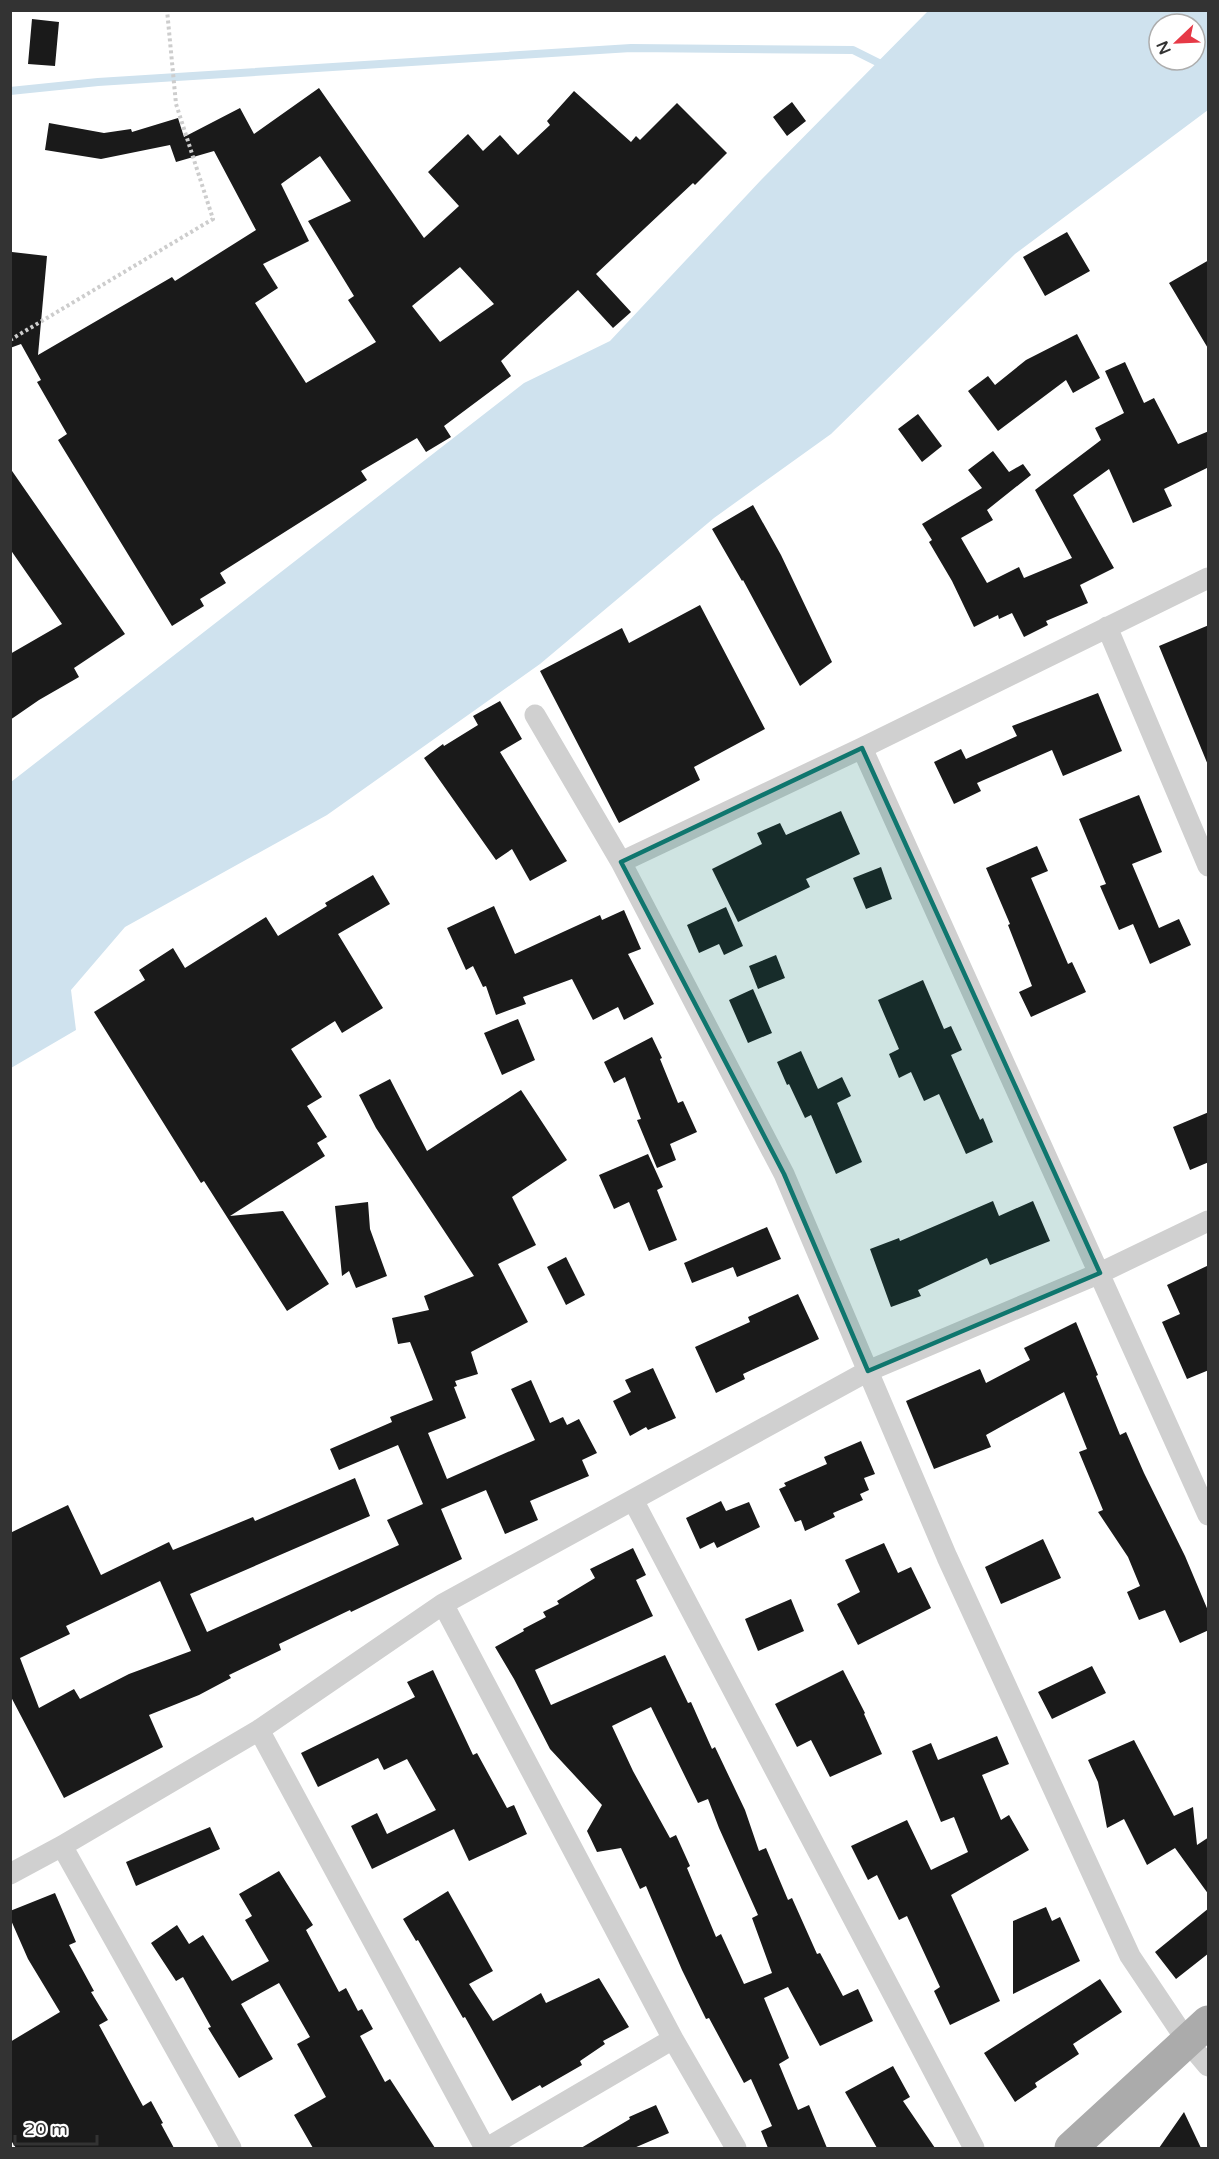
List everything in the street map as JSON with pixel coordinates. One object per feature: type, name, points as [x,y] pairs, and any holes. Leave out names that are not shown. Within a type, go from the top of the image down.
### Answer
[{"type":"main road","points":[[1071,2148],[1198,2032]]},
{"type":"street","points":[[621,862],[862,748],[1209,578]]},
{"type":"street","points":[[1107,627],[1209,867]]},
{"type":"street","points":[[535,715],[621,862],[784,1174],[947,1557],[1130,1956],[1198,2032],[1209,2066]]},
{"type":"street","points":[[862,748],[1209,1515]]},
{"type":"street","points":[[10,1874],[259,1730],[443,1604],[868,1371],[1100,1273],[1209,1221]]},
{"type":"street","points":[[633,1500],[974,2148]]},
{"type":"street","points":[[443,1604],[673,2039],[736,2148]]},
{"type":"street","points":[[259,1730],[486,2148],[673,2039]]},
{"type":"street","points":[[62,1846],[231,2148]]},
{"type":"path","points":[[10,340],[213,219],[176,105],[167,10]]},
{"type":"highlighted area","points":[[862,748],[1100,1273],[868,1371],[784,1174],[621,862]]},
{"type":"water","points":[[928,11],[1208,11],[1208,110],[1015,254],[831,434],[714,518],[540,664],[327,815],[125,927],[71,990],[76,1030],[11,1068],[11,782],[524,383],[610,341],[762,179]]},
{"type":"building","points":[[32,19],[59,22],[55,66],[28,64]]},
{"type":"building","points":[[319,88],[424,238],[459,206],[428,172],[468,134],[483,151],[500,135],[518,155],[550,125],[547,121],[574,91],[631,142],[636,136],[640,140],[677,103],[727,153],[596,274],[631,312],[613,328],[578,290],[501,361],[511,376],[444,426],[451,437],[426,452],[417,438],[361,471],[367,480],[220,573],[226,583],[200,599],[204,606],[172,626],[58,440],[67,434],[37,382],[41,380],[21,344],[10,348],[12,252],[47,256],[38,355],[172,277],[175,281],[256,230],[214,151],[176,162],[170,145],[101,159],[45,150],[49,123],[104,133],[131,129],[132,132],[178,118],[184,137],[240,108],[254,134]],"holes":[[[320,156],[351,201],[308,221],[354,296],[348,300],[376,342],[306,383],[255,303],[278,288],[263,264],[309,241],[281,184]],[[460,267],[494,304],[440,342],[412,306]]]},
{"type":"building","points":[[792,102],[806,121],[787,136],[773,117]]},
{"type":"building","points":[[1067,232],[1090,271],[1045,296],[1023,257]]},
{"type":"building","points":[[1209,260],[1209,350],[1169,283]]},
{"type":"building","points":[[1077,334],[1100,378],[1073,393],[1066,380],[998,431],[968,391],[988,376],[995,385],[1026,360]]},
{"type":"building","points":[[1125,362],[1144,403],[1154,398],[1178,444],[1209,431],[1209,467],[1164,489],[1172,506],[1133,523],[1109,469],[1073,495],[1114,568],[1080,585],[1088,603],[1046,621],[1048,625],[1024,637],[1012,613],[999,619],[998,615],[974,627],[952,581],[929,542],[932,540],[922,524],[982,488],[968,470],[993,451],[1009,472],[1023,464],[1031,475],[987,510],[993,520],[961,538],[987,583],[1019,567],[1024,578],[1072,558],[1035,490],[1101,440],[1095,428],[1124,413],[1105,371]]},
{"type":"building","points":[[918,414],[942,446],[922,462],[898,429]]},
{"type":"building","points":[[10,468],[125,634],[74,668],[79,677],[10,720],[10,654],[62,624],[10,549]]},
{"type":"building","points":[[753,505],[781,555],[832,662],[800,686],[743,580],[712,529]]},
{"type":"building","points":[[700,605],[765,729],[694,767],[700,780],[619,823],[540,671],[622,628],[629,643]]},
{"type":"building","points":[[1209,625],[1209,765],[1208,765],[1159,646]]},
{"type":"building","points":[[1098,693],[1122,751],[1063,776],[1052,750],[977,783],[981,791],[954,804],[934,762],[961,749],[966,759],[1017,736],[1012,726]]},
{"type":"building","points":[[500,701],[522,739],[500,752],[567,861],[530,881],[512,849],[496,860],[424,758],[443,744],[444,746],[478,725],[473,716]]},
{"type":"building","points":[[1139,795],[1162,852],[1132,864],[1159,928],[1179,919],[1191,945],[1150,964],[1133,924],[1119,930],[1100,886],[1106,884],[1079,819]]},
{"type":"building","points":[[841,811],[860,854],[806,879],[810,887],[738,922],[712,869],[762,844],[757,833],[780,823],[786,835]]},
{"type":"building","points":[[1037,846],[1048,871],[1031,878],[1068,964],[1072,962],[1086,992],[1031,1017],[1019,992],[1032,986],[1008,925],[1010,924],[986,868]]},
{"type":"building","points":[[881,867],[892,899],[866,909],[853,878]]},
{"type":"building","points":[[373,875],[390,904],[338,934],[383,1008],[342,1033],[335,1021],[291,1049],[322,1097],[307,1106],[327,1137],[317,1143],[325,1156],[230,1216],[283,1211],[329,1284],[287,1311],[204,1181],[201,1183],[94,1012],[145,980],[139,970],[173,948],[185,968],[266,917],[278,936],[327,906],[325,903]]},
{"type":"building","points":[[494,906],[515,954],[600,915],[602,920],[624,910],[641,949],[628,954],[654,1004],[624,1020],[618,1007],[593,1020],[572,979],[523,997],[526,1004],[496,1015],[486,986],[483,987],[473,966],[466,970],[447,928]]},
{"type":"building","points":[[726,907],[743,946],[724,955],[719,944],[699,953],[687,925]]},
{"type":"building","points":[[776,955],[785,978],[758,989],[749,966]]},
{"type":"building","points":[[923,980],[944,1029],[951,1026],[962,1050],[951,1055],[980,1120],[983,1118],[993,1142],[966,1154],[939,1094],[924,1101],[911,1072],[899,1078],[889,1054],[899,1049],[878,1000]]},
{"type":"building","points":[[753,989],[772,1033],[748,1043],[729,1000]]},
{"type":"building","points":[[518,1019],[535,1060],[502,1075],[484,1033]]},
{"type":"building","points":[[652,1037],[678,1103],[683,1101],[697,1132],[670,1144],[676,1160],[657,1168],[637,1120],[641,1119],[625,1077],[614,1083],[604,1062]]},
{"type":"building","points":[[801,1051],[818,1089],[842,1077],[851,1096],[837,1103],[862,1162],[836,1174],[811,1115],[805,1118],[777,1062]]},
{"type":"building","points":[[390,1079],[427,1151],[521,1090],[567,1160],[512,1197],[536,1245],[498,1264],[528,1322],[471,1352],[478,1374],[455,1381],[457,1386],[454,1387],[466,1418],[428,1433],[447,1479],[535,1440],[511,1389],[531,1380],[550,1423],[563,1417],[567,1425],[579,1419],[597,1453],[582,1460],[589,1476],[530,1501],[538,1520],[505,1534],[486,1490],[441,1509],[462,1559],[279,1644],[281,1650],[229,1675],[231,1678],[199,1695],[149,1715],[163,1747],[64,1798],[10,1695],[10,1533],[68,1505],[101,1575],[169,1542],[173,1550],[253,1517],[255,1521],[355,1478],[370,1516],[190,1594],[207,1632],[399,1545],[387,1520],[423,1504],[398,1445],[339,1470],[330,1449],[392,1422],[390,1417],[433,1400],[410,1342],[398,1344],[392,1318],[429,1310],[424,1296],[474,1276],[376,1128],[359,1095]],"holes":[[[160,1581],[191,1651],[129,1674],[80,1699],[74,1689],[39,1708],[20,1658],[70,1634],[66,1626]]]},
{"type":"building","points":[[1209,1112],[1209,1162],[1190,1170],[1173,1127]]},
{"type":"building","points":[[648,1154],[663,1187],[657,1190],[677,1240],[649,1251],[629,1202],[614,1209],[599,1175]]},
{"type":"building","points":[[993,1201],[999,1216],[1033,1201],[1050,1241],[990,1265],[987,1258],[918,1290],[921,1296],[891,1307],[870,1249],[899,1238],[900,1241]]},
{"type":"building","points":[[368,1202],[370,1229],[387,1276],[356,1288],[349,1271],[342,1276],[335,1206]]},
{"type":"building","points":[[767,1227],[781,1259],[737,1277],[733,1267],[692,1283],[684,1263]]},
{"type":"building","points":[[566,1257],[585,1295],[566,1305],[547,1267]]},
{"type":"building","points":[[1209,1265],[1209,1370],[1187,1379],[1162,1322],[1180,1314],[1167,1285]]},
{"type":"building","points":[[798,1294],[819,1339],[743,1374],[745,1379],[716,1393],[695,1347],[750,1322],[748,1317]]},
{"type":"building","points":[[1076,1322],[1120,1435],[1126,1432],[1185,1556],[1209,1613],[1209,1630],[1180,1643],[1165,1610],[1139,1620],[1127,1592],[1140,1586],[1128,1557],[1098,1512],[1103,1510],[1079,1452],[1087,1449],[1064,1392],[986,1435],[991,1447],[934,1469],[906,1401],[980,1369],[986,1383],[1030,1360],[1024,1348]]},
{"type":"building","points":[[653,1368],[676,1418],[648,1430],[646,1427],[630,1436],[613,1401],[631,1392],[625,1380]]},
{"type":"building","points":[[861,1441],[875,1474],[864,1478],[869,1490],[860,1494],[863,1500],[833,1513],[835,1517],[805,1531],[801,1520],[795,1522],[779,1489],[786,1486],[784,1483],[827,1464],[824,1457]]},
{"type":"building","points":[[721,1501],[726,1511],[749,1502],[760,1527],[717,1548],[714,1542],[700,1549],[686,1518]]},
{"type":"building","points":[[1043,1539],[1061,1578],[1001,1604],[985,1567]]},
{"type":"building","points":[[884,1543],[898,1573],[911,1567],[931,1608],[858,1645],[837,1604],[860,1592],[845,1560]]},
{"type":"building","points":[[633,1548],[646,1575],[636,1580],[653,1616],[535,1670],[551,1705],[665,1655],[688,1703],[691,1702],[712,1749],[715,1747],[745,1810],[759,1851],[766,1848],[788,1900],[792,1898],[817,1954],[820,1953],[843,1996],[858,1989],[873,2021],[820,2046],[788,1987],[764,1998],[789,2058],[779,2064],[798,2110],[809,2105],[827,2148],[768,2148],[761,2131],[772,2126],[751,2079],[744,2083],[709,2018],[706,2019],[646,1886],[640,1889],[621,1848],[597,1852],[587,1831],[602,1805],[550,1749],[495,1647],[546,1617],[543,1612],[559,1604],[557,1601],[595,1578],[590,1569]],"holes":[[[651,1707],[698,1803],[708,1799],[758,1915],[752,1918],[772,1973],[744,1984],[721,1934],[716,1937],[687,1868],[690,1866],[676,1835],[670,1838],[633,1771],[612,1726]]]},
{"type":"building","points":[[791,1599],[804,1631],[758,1651],[745,1619]]},
{"type":"building","points":[[1092,1666],[1106,1693],[1052,1719],[1038,1692]]},
{"type":"building","points":[[433,1670],[473,1755],[477,1753],[507,1808],[514,1805],[527,1834],[469,1861],[454,1829],[372,1869],[351,1826],[377,1813],[387,1834],[436,1810],[407,1759],[384,1770],[378,1758],[318,1787],[301,1753],[415,1697],[407,1682]]},
{"type":"building","points":[[843,1670],[865,1713],[882,1754],[830,1777],[811,1740],[797,1747],[775,1704]]},
{"type":"building","points":[[997,1736],[1009,1764],[982,1775],[1001,1820],[1009,1815],[1029,1850],[951,1895],[1000,2001],[950,2025],[934,1991],[940,1987],[907,1916],[899,1920],[877,1875],[868,1880],[851,1846],[907,1820],[931,1870],[968,1852],[954,1817],[941,1822],[912,1751],[931,1743],[938,1760]]},
{"type":"building","points":[[1134,1740],[1174,1816],[1193,1807],[1197,1845],[1209,1837],[1209,1895],[1175,1848],[1147,1865],[1124,1819],[1107,1828],[1098,1782],[1088,1760]]},
{"type":"building","points":[[210,1827],[220,1849],[136,1886],[126,1862]]},
{"type":"building","points":[[279,1871],[313,1925],[306,1930],[339,1992],[346,1988],[358,2011],[362,2009],[373,2029],[360,2036],[385,2082],[390,2079],[435,2148],[313,2148],[294,2115],[326,2097],[297,2044],[310,2037],[279,1983],[241,2004],[273,2059],[239,2078],[208,2028],[211,2027],[183,1977],[176,1981],[151,1943],[177,1925],[189,1944],[203,1935],[232,1981],[269,1961],[245,1920],[252,1916],[239,1894]]},
{"type":"building","points":[[448,1891],[493,1971],[469,1984],[493,2021],[541,1993],[546,2003],[599,1978],[629,2027],[603,2041],[605,2044],[580,2061],[582,2065],[542,2088],[540,2085],[512,2101],[465,2017],[463,2018],[418,1940],[416,1941],[403,1919]]},
{"type":"building","points":[[55,1893],[76,1942],[69,1945],[94,1991],[91,1992],[108,2020],[99,2025],[143,2106],[151,2101],[174,2148],[16,2148],[10,2139],[10,2042],[60,2012],[28,1959],[10,1918],[10,1911]]},
{"type":"building","points":[[1046,1907],[1052,1921],[1060,1917],[1080,1961],[1013,1994],[1013,1921]]},
{"type":"building","points":[[1209,1908],[1209,1953],[1176,1979],[1155,1952]]},
{"type":"building","points":[[1100,1979],[1122,2012],[1073,2044],[1079,2054],[1035,2083],[1037,2087],[1015,2102],[984,2053]]},
{"type":"building","points":[[893,2066],[910,2097],[903,2101],[935,2148],[877,2148],[845,2092]]},
{"type":"building","points":[[656,2105],[669,2133],[634,2148],[581,2148],[630,2119],[629,2117]]},
{"type":"building","points":[[1184,2112],[1201,2148],[1159,2148]]},
{"type":"waterway","points":[[10,91],[98,82],[631,48],[853,50],[887,67]]}]
